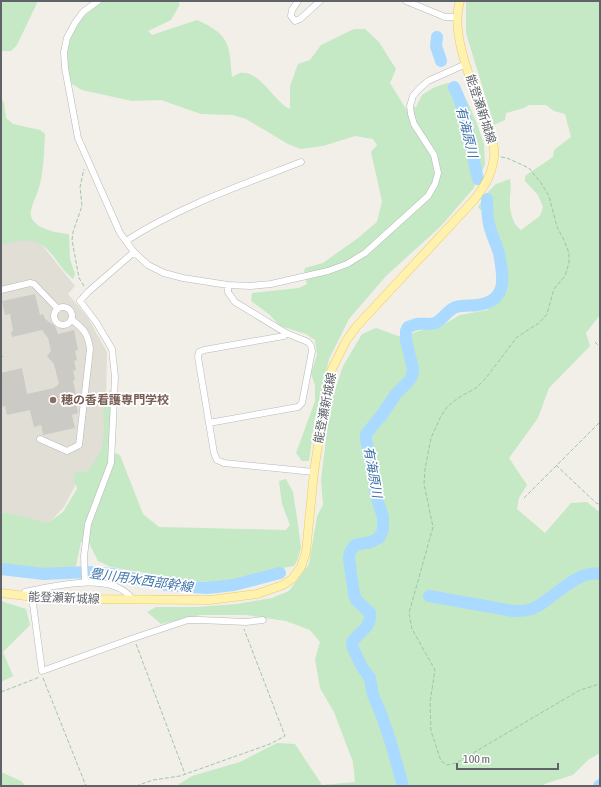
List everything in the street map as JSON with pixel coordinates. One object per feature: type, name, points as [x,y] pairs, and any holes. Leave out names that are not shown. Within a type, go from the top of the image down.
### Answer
[{"type":"main road","name":"能登瀬新城線","points":[[1,593],[34,597],[210,600],[257,594],[283,585],[292,579],[301,567],[306,552],[314,472],[326,391],[331,370],[346,341],[356,327],[474,200],[485,185],[491,173],[495,155],[491,137],[460,44],[458,18],[460,1]]},
{"type":"street","points":[[98,1],[83,12],[75,23],[67,38],[64,52],[65,68],[78,138],[120,233],[134,252],[148,265],[164,273],[183,278],[228,285],[250,286],[271,284],[328,271],[347,264],[364,253],[428,196],[435,184],[438,174],[434,155],[414,124],[411,114],[410,106],[413,96],[428,81],[466,64]]},
{"type":"street","points":[[298,1],[292,10],[291,16],[295,21],[300,19],[320,1]]},
{"type":"street","points":[[406,1],[445,17],[458,18]]},
{"type":"street","points":[[126,241],[181,211],[235,187],[301,162]]},
{"type":"street","points":[[71,310],[88,292],[134,252]]},
{"type":"street","points":[[1,290],[30,283],[34,284],[58,309]]},
{"type":"street","points":[[209,423],[298,408],[302,403],[312,351],[308,342],[286,334],[236,302],[228,292],[228,285]]},
{"type":"street","points":[[80,301],[96,322],[112,349],[115,377],[112,463],[88,524],[84,556],[85,580]]},
{"type":"street","points":[[63,307],[71,310],[72,320],[68,325],[64,326],[56,322],[54,316],[58,309],[63,307]]},
{"type":"street","points":[[40,439],[66,451],[79,445],[90,349],[89,340],[85,331],[72,320]]},
{"type":"street","points":[[286,334],[284,336],[204,350],[200,352],[198,357],[214,453],[217,460],[224,463],[314,472]]},
{"type":"street","points":[[23,596],[25,592],[85,580],[121,589],[132,599]]},
{"type":"street","points":[[34,597],[33,604],[42,671],[188,620],[243,622],[262,620]]},
{"type":"path","points":[[495,155],[507,158],[529,168],[541,182],[549,196],[557,226],[569,253],[570,263],[565,276],[554,289],[546,314],[539,323],[517,337],[486,378],[476,388],[447,406],[431,438],[425,469],[424,484],[433,527],[409,613],[412,629],[435,670],[430,702],[431,731],[441,761],[447,765],[456,763],[580,690],[600,684]]},
{"type":"path","points":[[88,292],[79,278],[72,240],[73,232],[82,206],[80,187],[82,174],[85,166],[89,163]]},
{"type":"path","points":[[595,342],[600,347]]},
{"type":"path","points":[[524,498],[600,422]]},
{"type":"path","points":[[556,465],[595,502],[600,504]]},
{"type":"path","points":[[136,786],[153,780],[185,774],[270,744],[285,736],[243,622]]},
{"type":"path","points":[[134,638],[185,774]]},
{"type":"path","points":[[1,692],[42,676],[86,786]]},
{"type":"shaded area","name":"穂の香看護専門学校","points":[[34,235],[75,286],[68,294],[88,318],[107,352],[105,448],[92,470],[79,478],[64,507],[46,526],[1,516],[1,243]]},
{"type":"green space","points":[[1,1],[38,1],[17,45],[11,51],[1,51]]},
{"type":"green space","points":[[101,1],[177,1],[180,4],[171,20],[148,31],[152,35],[197,20],[208,25],[216,30],[226,41],[230,56],[232,77],[240,73],[247,73],[254,76],[284,106],[290,109],[290,86],[298,64],[310,60],[321,45],[354,29],[365,29],[379,42],[396,69],[390,83],[406,109],[416,107],[422,95],[435,87],[448,83],[458,85],[469,105],[484,144],[485,165],[473,189],[441,226],[386,276],[349,319],[329,359],[315,418],[309,461],[302,461],[296,453],[315,401],[315,385],[311,374],[317,355],[315,340],[306,334],[280,326],[270,315],[251,301],[252,293],[299,288],[307,284],[304,271],[305,268],[323,263],[358,238],[377,222],[382,201],[371,152],[377,145],[373,139],[355,136],[323,146],[301,149],[288,144],[246,119],[233,115],[201,114],[161,100],[132,101],[82,90],[72,84],[68,71],[67,58],[70,37],[82,19]]},
{"type":"green space","points":[[466,1],[600,1],[600,315],[586,333],[590,346],[549,388],[538,418],[509,458],[527,485],[519,498],[517,509],[545,533],[571,503],[587,502],[598,511],[600,510],[600,753],[588,760],[573,775],[542,786],[176,786],[192,776],[240,762],[277,743],[295,744],[322,785],[355,782],[353,762],[334,712],[320,688],[315,659],[320,642],[310,630],[286,621],[246,615],[200,615],[161,624],[147,612],[156,607],[197,607],[236,604],[272,598],[289,591],[309,564],[317,516],[323,505],[321,480],[330,406],[343,366],[362,334],[376,328],[401,337],[422,330],[436,329],[460,315],[487,310],[496,290],[497,262],[494,236],[489,218],[478,207],[487,193],[496,184],[510,179],[511,212],[514,222],[521,230],[540,216],[543,207],[538,195],[525,181],[525,176],[553,157],[554,150],[571,137],[565,114],[554,111],[546,105],[529,105],[506,113],[505,120],[494,125],[466,33]]},
{"type":"green space","points":[[1,98],[4,103],[6,118],[13,124],[40,130],[45,134],[44,159],[41,178],[31,210],[31,216],[38,225],[44,228],[51,231],[69,234],[70,259],[75,274],[73,279],[66,273],[50,252],[38,243],[19,241],[1,246]]},
{"type":"green space","points":[[112,388],[110,451],[120,455],[143,514],[159,527],[286,530],[290,525],[282,504],[279,481],[286,479],[293,492],[301,548],[294,566],[221,583],[186,580],[111,567],[98,561],[88,541],[81,542],[76,566],[68,569],[39,570],[1,564],[1,513],[8,513],[48,523],[63,512],[77,489],[73,476],[76,472],[87,472],[95,462],[101,450],[104,435],[103,414],[105,401]]},
{"type":"green space","points":[[1,601],[26,609],[30,625],[3,652],[13,676],[1,682]]},
{"type":"green space","points":[[1,772],[21,781],[26,786],[1,786]]},
{"type":"building","points":[[35,294],[40,315],[43,314],[45,319],[55,326],[58,334],[74,330],[78,350],[75,351],[77,360],[74,361],[76,370],[73,371],[75,380],[73,381],[77,398],[75,399],[78,413],[72,415],[75,428],[43,435],[41,425],[34,427],[30,410],[7,415],[5,406],[1,407],[1,373],[22,368],[27,394],[54,388],[59,384],[54,364],[47,356],[51,351],[48,338],[42,330],[12,337],[11,332],[13,331],[10,314],[5,315],[2,301]]},
{"type":"waterway","name":"有海原川","points":[[437,37],[436,46],[441,61]]},
{"type":"waterway","name":"有海原川","points":[[454,87],[466,120],[478,179]]},
{"type":"waterway","name":"有海原川","points":[[403,786],[391,743],[373,695],[370,678],[362,667],[353,648],[352,642],[367,626],[370,613],[356,600],[354,594],[349,558],[350,552],[355,545],[371,542],[379,538],[383,530],[383,517],[376,496],[366,434],[396,394],[412,376],[413,369],[406,340],[406,331],[408,327],[417,324],[435,323],[453,308],[459,306],[478,305],[488,302],[495,298],[499,292],[502,286],[502,270],[499,253],[488,221],[487,199]]},
{"type":"waterway","name":"豊川用水西部幹線","points":[[1,569],[44,574],[88,572],[113,574],[166,585],[207,588],[234,585],[280,573]]},
{"type":"waterway","name":"豊川用水西部幹線","points":[[429,596],[514,611],[526,610],[532,609],[545,602],[567,585],[583,576],[600,574]]},
{"type":"place","name":"穂の香看護専門学校","points":[[53,400]]}]
